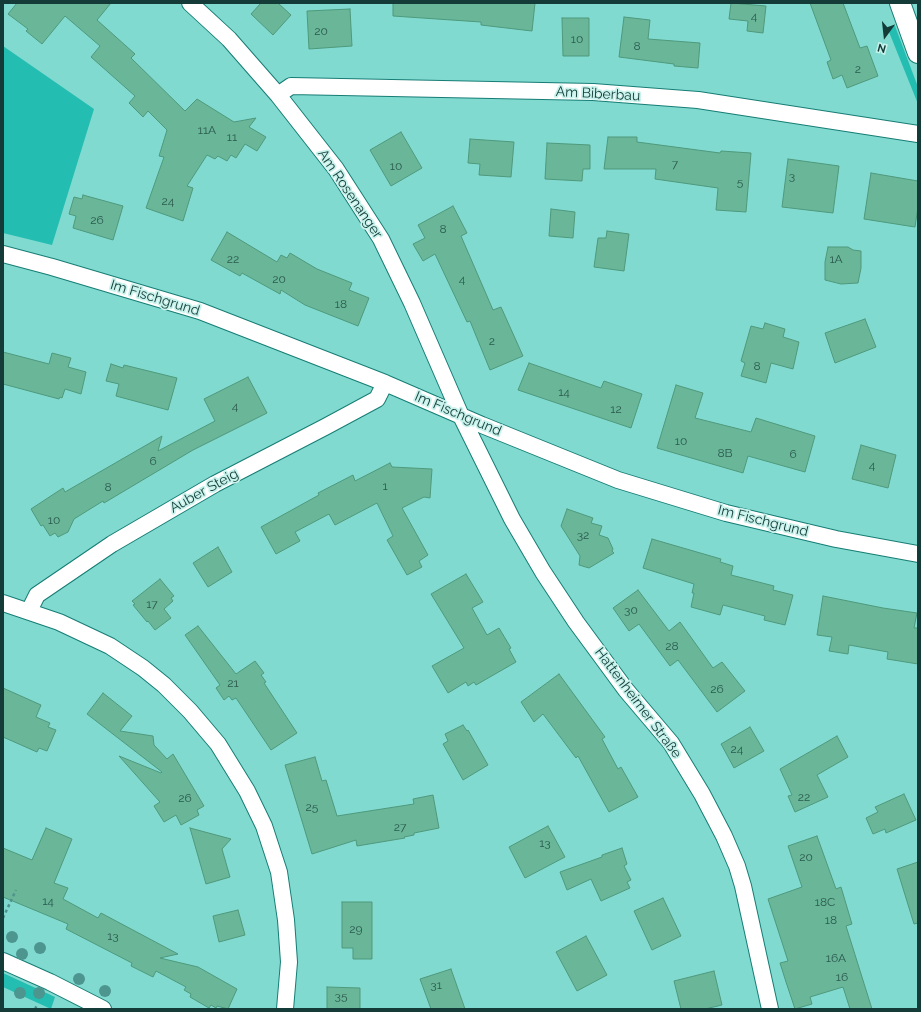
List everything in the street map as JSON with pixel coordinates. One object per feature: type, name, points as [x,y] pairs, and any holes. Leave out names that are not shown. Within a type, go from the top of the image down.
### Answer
[{"type":"street","name":"Am Rosenanger","points":[[190,3],[229,39],[278,95],[336,169],[380,239],[412,303],[461,416]]},
{"type":"street","points":[[900,3],[918,53]]},
{"type":"street","name":"Am Biberbau","points":[[278,95],[291,86],[593,92],[698,100],[918,134]]},
{"type":"street","name":"Im Fischgrund","points":[[3,254],[200,311],[385,383],[461,416],[618,480],[726,512],[822,536],[918,554]]},
{"type":"street","name":"Auber Steig","points":[[29,611],[37,595],[112,544],[215,484],[377,399],[385,383]]},
{"type":"street","name":"Hattenheimer Straße","points":[[461,416],[512,519],[543,572],[576,622],[626,690],[671,743],[713,815],[737,866],[743,886],[770,1009]]},
{"type":"street","points":[[3,603],[59,622],[110,646],[143,668],[164,686],[190,711],[218,744],[247,791],[264,826],[279,872],[286,920],[289,962],[285,1009]]},
{"type":"street","points":[[3,961],[50,982],[103,1009]]},
{"type":"path","points":[[3,918],[16,890]]},
{"type":"path","points":[[35,1009],[37,1005]]},
{"type":"shaded area","points":[[895,26],[918,87],[918,104],[887,27]]},
{"type":"shaded area","points":[[3,46],[94,109],[52,245],[3,233]]},
{"type":"shaded area","points":[[3,973],[55,997],[51,1009],[3,987]]},
{"type":"building","points":[[17,3],[111,3],[97,20],[135,54],[131,58],[185,111],[197,99],[234,122],[256,118],[249,127],[266,137],[257,151],[245,144],[236,158],[231,155],[227,161],[218,156],[215,159],[207,155],[187,186],[193,188],[183,221],[146,208],[164,157],[159,156],[167,130],[148,111],[143,117],[129,103],[135,96],[91,57],[100,46],[65,16],[42,44],[26,31],[28,29],[8,14]]},
{"type":"building","points":[[261,3],[278,3],[291,15],[273,35],[251,14]]},
{"type":"building","points":[[393,3],[535,3],[532,31],[481,25],[481,22],[393,16]]},
{"type":"building","points":[[731,3],[766,6],[763,33],[747,31],[748,21],[729,19]]},
{"type":"building","points":[[810,3],[843,3],[860,48],[867,46],[878,76],[847,88],[842,75],[833,79],[827,62],[831,60]]},
{"type":"building","points":[[350,9],[352,46],[309,49],[307,11]]},
{"type":"building","points":[[624,17],[650,20],[648,39],[700,43],[698,68],[674,66],[674,64],[619,57]]},
{"type":"building","points":[[562,18],[589,18],[589,56],[563,56]]},
{"type":"building","points":[[401,132],[422,168],[391,186],[370,150]]},
{"type":"building","points":[[608,137],[637,137],[637,142],[720,153],[721,151],[751,153],[746,212],[716,210],[718,188],[655,179],[656,169],[604,169]]},
{"type":"building","points":[[470,139],[514,142],[511,177],[479,175],[480,164],[468,163]]},
{"type":"building","points":[[547,143],[590,145],[590,169],[583,169],[582,181],[545,179]]},
{"type":"building","points":[[788,159],[839,166],[833,213],[782,207]]},
{"type":"building","points":[[871,173],[918,181],[918,207],[915,227],[864,219]]},
{"type":"building","points":[[83,195],[123,206],[113,240],[73,228],[76,216],[69,214],[74,197],[82,199]]},
{"type":"building","points":[[453,206],[467,233],[461,236],[493,310],[501,307],[523,356],[490,370],[470,321],[467,322],[435,254],[423,261],[413,244],[425,238],[418,225]]},
{"type":"building","points":[[551,209],[575,212],[573,238],[549,236]]},
{"type":"building","points":[[607,231],[629,234],[624,271],[594,267],[598,238],[606,238]]},
{"type":"building","points":[[227,232],[277,262],[281,255],[287,258],[290,253],[317,269],[352,283],[349,290],[369,298],[358,326],[305,305],[281,290],[280,294],[242,273],[240,276],[211,260]]},
{"type":"building","points":[[828,247],[848,247],[853,250],[861,251],[861,268],[858,283],[841,284],[825,280],[825,262]]},
{"type":"building","points":[[865,319],[876,347],[835,363],[825,333]]},
{"type":"building","points":[[765,323],[785,329],[783,337],[799,342],[793,369],[771,363],[766,383],[741,376],[745,363],[741,361],[751,326],[763,329]]},
{"type":"building","points":[[3,352],[49,364],[52,353],[71,358],[68,367],[86,372],[81,394],[65,389],[62,398],[60,397],[59,399],[3,384]]},
{"type":"building","points":[[529,363],[601,388],[604,381],[642,394],[631,428],[518,390]]},
{"type":"building","points":[[111,364],[123,368],[124,365],[177,378],[168,410],[116,396],[119,384],[106,381]]},
{"type":"building","points":[[248,377],[267,413],[193,450],[104,503],[103,501],[74,519],[68,532],[58,537],[55,533],[50,536],[43,525],[41,526],[31,509],[63,488],[65,492],[162,436],[158,451],[215,421],[204,399]]},
{"type":"building","points":[[676,385],[703,393],[695,418],[751,432],[756,418],[815,436],[805,472],[748,456],[743,473],[657,448]]},
{"type":"building","points":[[861,445],[896,455],[888,488],[852,479]]},
{"type":"building","points":[[390,463],[392,467],[432,469],[430,498],[424,497],[402,508],[428,555],[419,561],[422,567],[407,575],[387,540],[393,536],[377,503],[335,525],[329,514],[295,532],[300,541],[276,554],[261,527],[319,495],[318,493],[353,475],[355,481]]},
{"type":"building","points":[[567,509],[593,518],[591,523],[602,526],[599,535],[608,538],[614,553],[589,568],[579,565],[580,556],[561,526]]},
{"type":"building","points":[[652,539],[721,559],[720,562],[733,566],[731,575],[774,586],[773,590],[793,595],[785,625],[764,620],[765,616],[723,605],[720,615],[691,607],[694,584],[643,568]]},
{"type":"building","points":[[218,547],[232,572],[208,587],[193,563]]},
{"type":"building","points":[[466,574],[483,602],[472,608],[487,635],[499,628],[511,648],[509,649],[516,662],[476,685],[474,682],[468,686],[466,682],[448,693],[432,666],[464,648],[431,594]]},
{"type":"building","points":[[160,579],[174,596],[171,598],[173,601],[164,609],[171,618],[155,630],[133,605],[135,604],[132,601]]},
{"type":"building","points":[[638,590],[669,631],[680,622],[713,668],[722,662],[745,691],[717,712],[678,660],[670,666],[639,624],[629,631],[613,608]]},
{"type":"building","points":[[823,596],[917,613],[914,628],[918,628],[918,664],[887,659],[888,652],[849,645],[848,654],[829,651],[832,637],[817,635]]},
{"type":"building","points":[[198,626],[236,674],[255,661],[264,673],[261,675],[266,682],[264,683],[297,733],[271,750],[236,698],[232,700],[229,696],[224,700],[216,688],[220,685],[185,635]]},
{"type":"building","points":[[559,674],[605,737],[602,739],[618,769],[621,767],[638,797],[609,812],[578,756],[576,758],[543,714],[534,722],[521,702]]},
{"type":"building","points":[[3,688],[41,705],[36,717],[50,723],[48,727],[56,730],[47,751],[39,748],[37,752],[3,737]]},
{"type":"building","points":[[103,693],[132,716],[120,731],[153,736],[154,745],[167,759],[173,754],[204,806],[197,810],[199,815],[181,825],[176,815],[164,822],[154,806],[160,802],[119,756],[161,773],[162,772],[87,714]]},
{"type":"building","points":[[463,725],[467,731],[468,730],[488,765],[463,780],[443,744],[448,741],[445,734]]},
{"type":"building","points":[[750,727],[764,751],[734,768],[721,744]]},
{"type":"building","points":[[837,736],[848,757],[817,775],[828,797],[795,812],[788,796],[792,795],[780,769]]},
{"type":"building","points":[[315,757],[322,781],[326,780],[337,816],[414,804],[413,799],[433,795],[439,828],[414,833],[414,835],[404,837],[405,838],[357,846],[356,840],[312,854],[285,765]]},
{"type":"building","points":[[904,794],[916,820],[886,833],[885,829],[873,834],[866,818],[878,812],[875,807]]},
{"type":"building","points":[[548,826],[565,857],[525,878],[509,847]]},
{"type":"building","points":[[46,828],[72,839],[54,883],[68,888],[63,899],[98,918],[101,913],[178,954],[160,958],[198,967],[237,989],[228,1009],[217,1006],[216,1008],[211,1005],[209,1008],[190,997],[191,994],[184,990],[186,987],[156,971],[153,977],[131,966],[132,963],[66,929],[68,924],[3,897],[3,848],[32,860]]},
{"type":"building","points":[[190,828],[231,839],[222,849],[230,877],[206,884]]},
{"type":"building","points":[[817,836],[836,889],[841,887],[852,924],[846,926],[872,1009],[850,1009],[843,987],[810,997],[812,1004],[795,1009],[786,982],[780,963],[788,961],[768,899],[802,887],[788,846]]},
{"type":"building","points":[[622,848],[627,864],[624,866],[631,880],[627,882],[630,888],[601,901],[591,879],[567,890],[560,872]]},
{"type":"building","points":[[918,862],[918,923],[914,924],[897,869]]},
{"type":"building","points":[[663,898],[681,936],[652,950],[634,911]]},
{"type":"building","points":[[342,902],[372,902],[372,959],[353,959],[353,948],[342,948]]},
{"type":"building","points":[[238,910],[245,935],[219,942],[213,916]]},
{"type":"building","points":[[586,936],[607,975],[577,991],[556,952]]},
{"type":"building","points":[[451,969],[465,1009],[431,1009],[420,979]]},
{"type":"building","points":[[714,971],[722,1005],[705,1009],[681,1009],[674,981]]},
{"type":"building","points":[[327,987],[360,988],[360,1009],[327,1009]]}]
